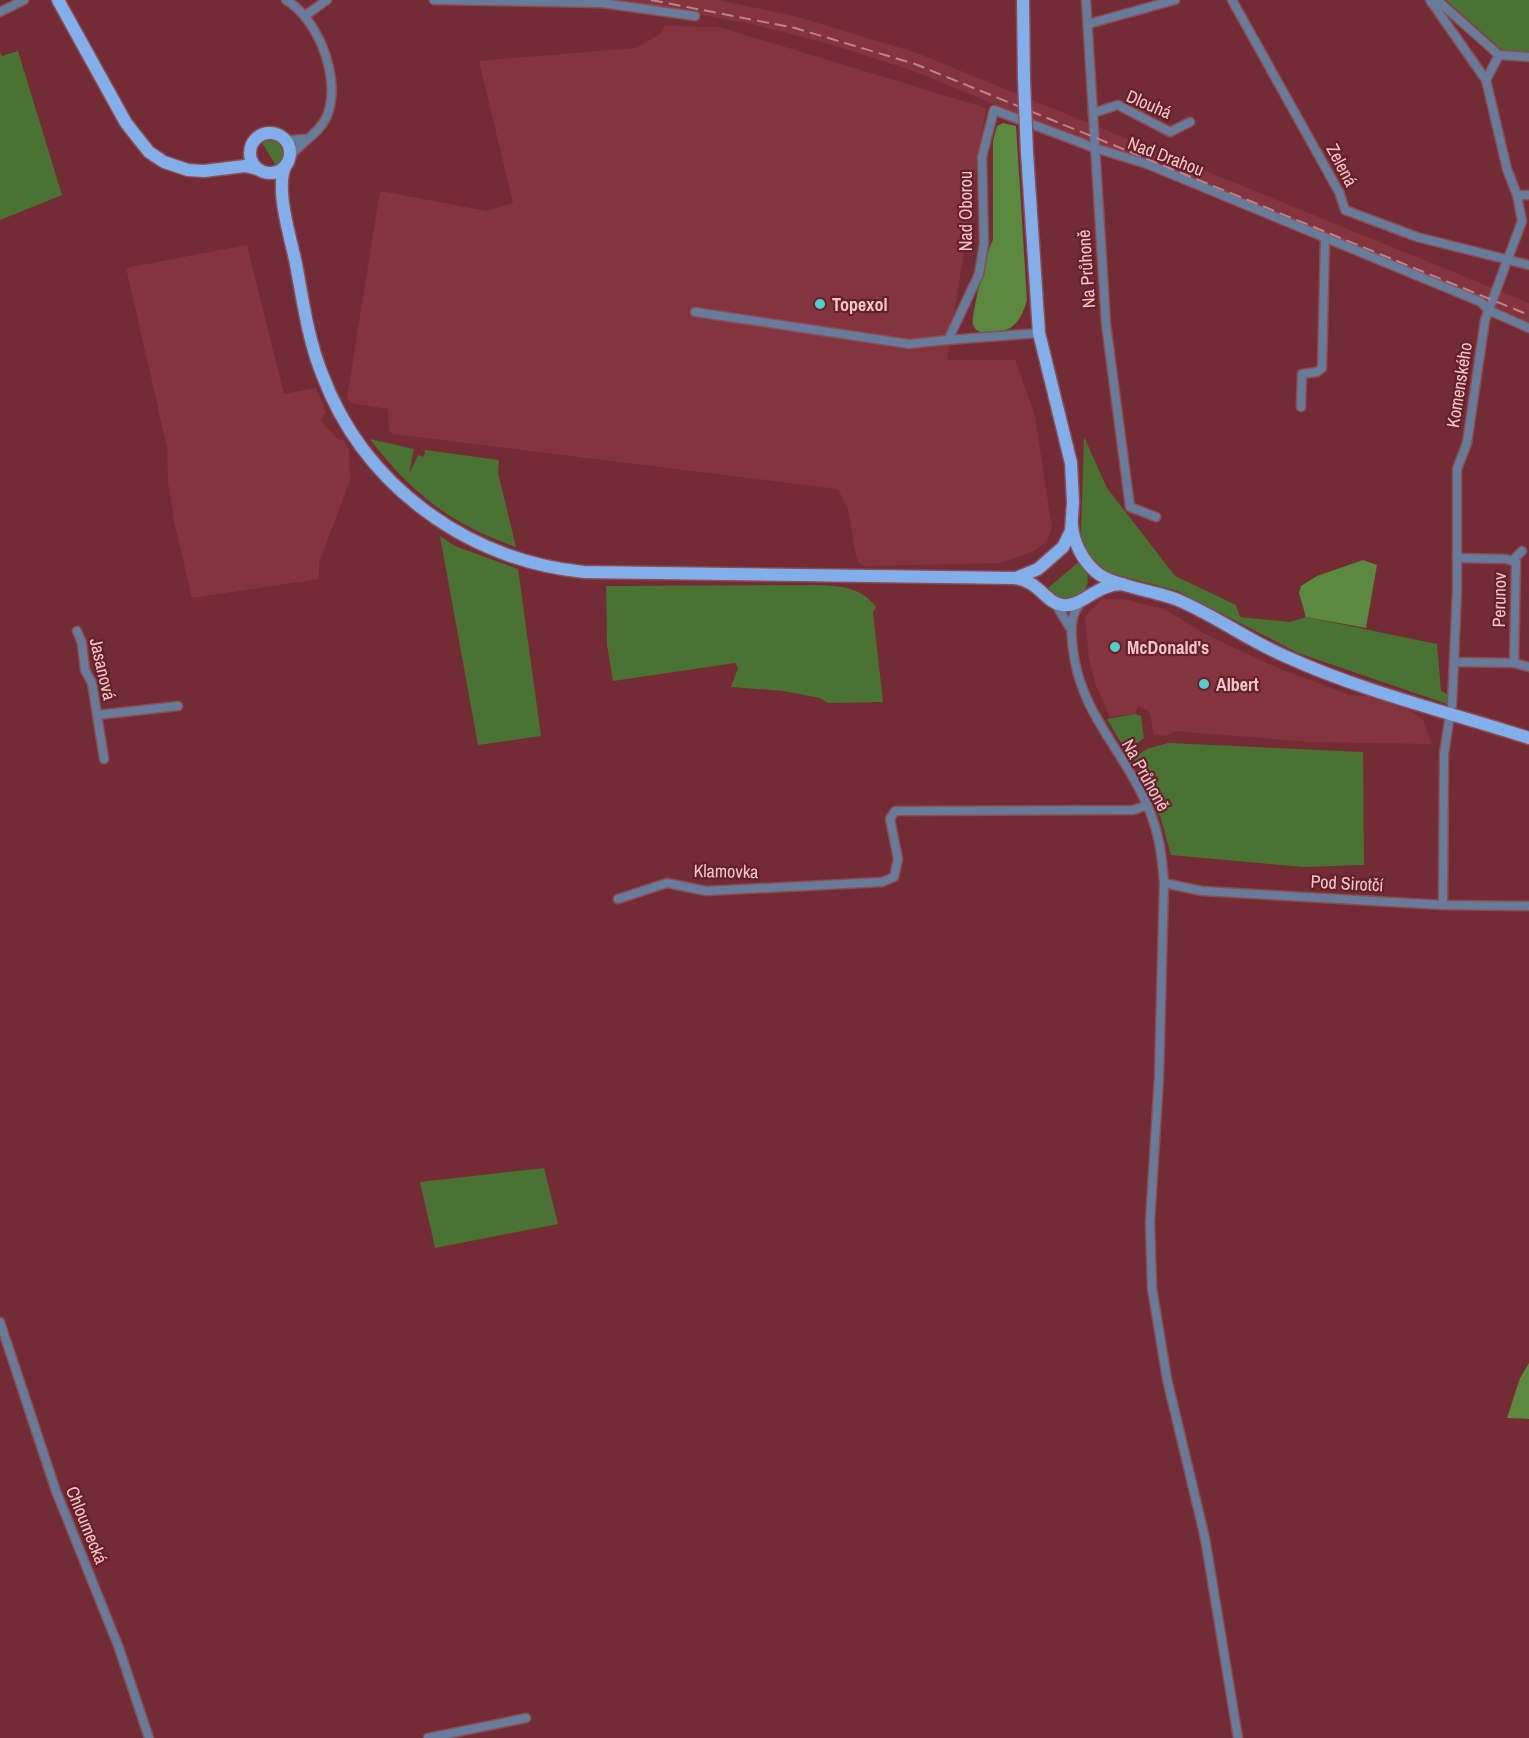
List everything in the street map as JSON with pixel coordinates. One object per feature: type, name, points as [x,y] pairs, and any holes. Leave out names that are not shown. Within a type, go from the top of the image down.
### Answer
[{"type":"main road","points":[[58,0],[126,123],[150,152],[164,162],[188,170],[204,171],[245,166],[261,171],[276,172],[287,162]]},
{"type":"main road","points":[[1023,0],[1024,80],[1039,333],[1071,463],[1072,525],[1076,544],[1088,562],[1101,575],[1178,600],[1268,648],[1338,678],[1529,738]]},
{"type":"main road","points":[[227,167],[250,148],[254,140],[262,134],[272,133],[281,136],[290,148],[282,177],[283,198],[316,357],[344,421],[375,464],[399,490],[440,522],[470,540],[521,560],[584,572],[1014,578],[1032,583],[1054,603],[1068,605],[1108,585],[1123,584]]},
{"type":"main road","points":[[250,148],[252,162],[283,198]]},
{"type":"main road","points":[[1014,578],[1032,573],[1056,554],[1066,543],[1072,525]]},
{"type":"main road","points":[[1056,554],[1071,552],[1088,562],[1094,582],[1084,599]]},
{"type":"main road","points":[[1044,564],[1040,578],[1044,592]]},
{"type":"street","points":[[0,12],[24,0]]},
{"type":"street","points":[[286,0],[306,15],[321,41],[331,94],[325,120],[287,162]]},
{"type":"street","points":[[306,15],[327,0]]},
{"type":"street","points":[[434,0],[602,3],[695,16]]},
{"type":"street","name":"Na Průhoně","points":[[1086,0],[1106,324],[1130,507],[1156,517]]},
{"type":"street","points":[[1088,24],[1175,0]]},
{"type":"street","name":"Zelená","points":[[1232,0],[1339,192],[1345,210],[1417,237],[1529,265]]},
{"type":"street","name":"Komenského","points":[[1430,0],[1486,80],[1522,221],[1488,310],[1467,443],[1457,470],[1455,662],[1452,705]]},
{"type":"street","points":[[1437,0],[1499,55],[1529,57]]},
{"type":"street","points":[[1486,80],[1499,55]]},
{"type":"street","name":"Dlouhá","points":[[1093,113],[1119,105],[1170,132],[1190,122]]},
{"type":"street","name":"Nad Drahou","points":[[994,110],[1095,148],[1147,164],[1325,240],[1481,302],[1488,310],[1529,328]]},
{"type":"street","name":"Nad Oborou","points":[[948,340],[979,274],[984,244],[982,157],[994,110]]},
{"type":"street","points":[[281,136],[296,141],[309,138]]},
{"type":"street","points":[[1517,195],[1529,195]]},
{"type":"street","points":[[1301,407],[1302,374],[1317,372],[1322,368],[1325,240]]},
{"type":"street","points":[[695,312],[909,344],[1039,333]]},
{"type":"street","points":[[1513,560],[1522,551]]},
{"type":"street","name":"Perunov","points":[[1457,558],[1513,560],[1517,565],[1514,663]]},
{"type":"street","name":"Na Průhoně","points":[[1084,599],[1072,618],[1071,631],[1077,674],[1083,695],[1148,805],[1160,840],[1164,883],[1159,1077],[1150,1222],[1152,1288],[1167,1379],[1205,1538],[1238,1738]]},
{"type":"street","name":"Na Průhoně","points":[[1054,603],[1064,615],[1071,631]]},
{"type":"street","name":"Jasanová","points":[[77,631],[82,643],[85,670],[92,683],[104,759]]},
{"type":"street","points":[[1455,662],[1514,663],[1529,667]]},
{"type":"street","name":"Jasanová","points":[[97,715],[177,706]]},
{"type":"street","points":[[1443,905],[1444,754],[1449,721]]},
{"type":"street","name":"Klamovka","points":[[618,899],[667,883],[702,891],[882,882],[894,877],[898,860],[890,819],[895,811],[1133,810],[1148,805]]},
{"type":"street","name":"Pod Sirotčí","points":[[1164,883],[1202,891],[1443,905],[1529,906]]},
{"type":"street","name":"Chloumecká","points":[[0,1322],[56,1491],[119,1648],[149,1738]]},
{"type":"street","points":[[428,1738],[526,1718]]},
{"type":"shaded area","points":[[596,0],[719,0],[798,17],[917,53],[1529,303],[1529,322],[911,70],[829,44],[751,24],[681,11]]},
{"type":"shaded area","points":[[665,26],[719,27],[986,108],[947,360],[1015,360],[1035,416],[1052,529],[1045,543],[1032,552],[1001,563],[865,566],[859,563],[856,555],[848,509],[838,489],[393,434],[389,431],[388,409],[351,403],[347,398],[380,191],[487,211],[513,203],[479,61],[636,48],[660,34]]},
{"type":"shaded area","points":[[247,245],[284,394],[316,388],[326,412],[321,421],[337,438],[344,441],[349,450],[350,480],[319,563],[319,579],[192,598],[175,525],[168,482],[167,447],[126,268]]},
{"type":"shaded area","points":[[1102,599],[1123,599],[1164,609],[1207,635],[1280,669],[1350,695],[1366,696],[1409,710],[1423,720],[1432,744],[1309,742],[1175,731],[1166,736],[1154,734],[1149,711],[1138,706],[1135,714],[1110,717],[1096,686],[1089,660],[1085,616]]},
{"type":"green space","points":[[1446,0],[1529,0],[1529,52],[1503,51]]},
{"type":"green space","points":[[18,51],[62,195],[0,220],[0,53],[2,56]]},
{"type":"green space","points":[[1003,123],[1016,126],[1027,300],[1021,316],[1010,328],[985,333],[976,329],[973,320],[980,282],[993,240],[993,141],[997,126]]},
{"type":"green space","points":[[271,138],[278,141],[284,150],[282,161],[276,166],[261,141]]},
{"type":"green space","points":[[1084,437],[1107,488],[1175,576],[1236,605],[1240,617],[1290,622],[1306,617],[1437,644],[1441,691],[1449,695],[1447,704],[1298,653],[1178,591],[1106,572],[1094,561],[1085,547],[1081,534]]},
{"type":"green space","points":[[370,439],[414,449],[409,474],[418,455],[424,457],[425,450],[499,460],[498,473],[516,547],[472,528],[434,505],[401,476]]},
{"type":"green space","points":[[440,536],[455,546],[518,569],[541,736],[478,745]]},
{"type":"green space","points":[[1363,560],[1377,565],[1366,628],[1306,617],[1299,593],[1301,586],[1317,576]]},
{"type":"green space","points":[[1080,561],[1088,581],[1085,589],[1079,596],[1072,599],[1055,596],[1048,588]]},
{"type":"green space","points":[[815,585],[849,588],[863,595],[876,607],[873,612],[883,702],[828,703],[820,698],[784,691],[731,687],[738,668],[735,663],[613,681],[607,645],[606,586]]},
{"type":"green space","points":[[1135,714],[1141,716],[1144,738],[1135,745],[1124,748],[1107,719]]},
{"type":"green space","points":[[1168,743],[1363,752],[1364,865],[1303,867],[1171,855],[1154,795],[1133,758],[1147,749]]},
{"type":"green space","points":[[544,1168],[558,1224],[435,1248],[420,1182]]},
{"type":"green space","points":[[1529,1363],[1529,1419],[1507,1418],[1520,1378]]},
{"type":"railway","points":[[651,0],[795,28],[915,64],[1529,315]]},
{"type":"place","name":"Topexol","points":[[820,304]]},
{"type":"place","name":"McDonald's","points":[[1115,647]]},
{"type":"place","name":"Albert","points":[[1204,684]]}]
